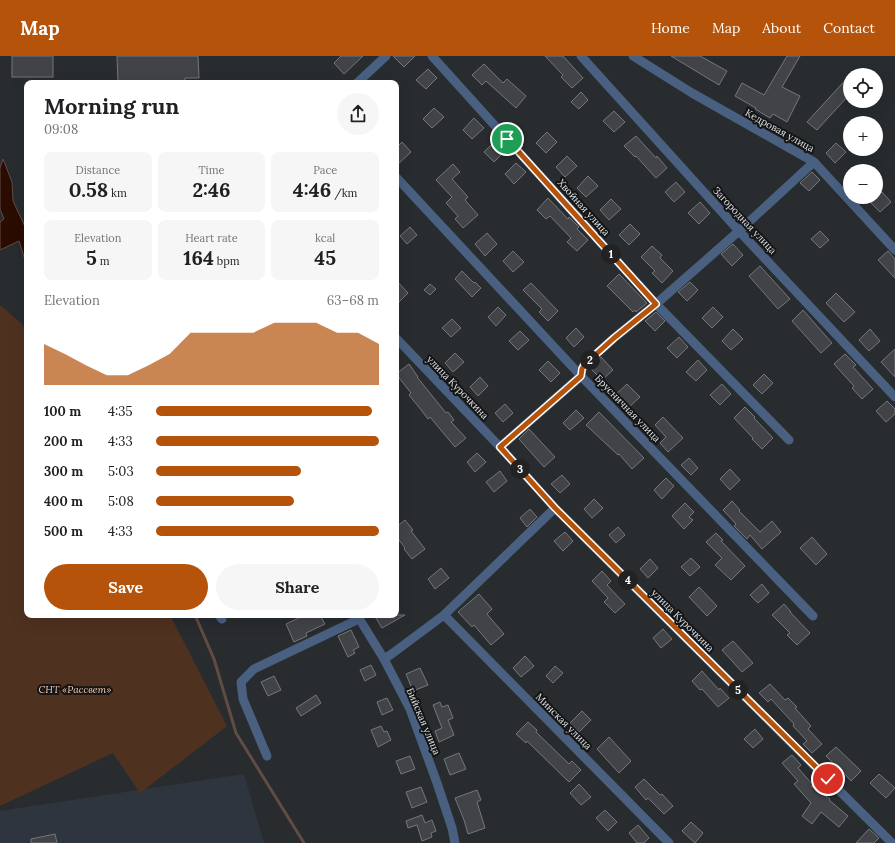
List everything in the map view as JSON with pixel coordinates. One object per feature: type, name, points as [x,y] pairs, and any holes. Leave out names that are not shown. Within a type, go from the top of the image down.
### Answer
[{"type":"street","points":[[360,80],[386,56]]},
{"type":"street","name":"Хвойная улица","points":[[432,56],[656,304],[789,440]]},
{"type":"street","name":"Загородная улица","points":[[581,56],[739,231],[895,397]]},
{"type":"street","name":"Кедровая улица","points":[[633,56],[692,93],[814,162],[895,250]]},
{"type":"street","points":[[500,447],[581,376],[584,365],[739,231],[814,162]]},
{"type":"street","name":"Брусничная улица","points":[[399,180],[581,376],[813,616]]},
{"type":"street","name":"улица Курочкина","points":[[399,341],[500,447],[555,508],[892,843]]},
{"type":"street","points":[[384,659],[444,616],[555,508]]},
{"type":"street","name":"Минская улица","points":[[444,616],[669,843]]},
{"type":"street","points":[[267,756],[243,699],[241,682],[254,669],[356,618]]},
{"type":"street","name":"Бийская улица","points":[[359,618],[384,659],[410,709],[437,783],[452,828],[455,843]]},
{"type":"shaded area","points":[[3,159],[12,182],[13,201],[24,225],[24,257],[19,241],[0,250],[0,222],[4,219],[0,209],[0,168]]},
{"type":"shaded area","points":[[244,774],[264,843],[0,843],[0,811]]},
{"type":"green space","name":"СНТ «Рассвет»","points":[[0,305],[22,324],[24,328],[24,618],[172,618],[227,726],[140,793],[113,753],[0,806]]},
{"type":"building","points":[[12,56],[53,56],[53,77],[12,77]]},
{"type":"building","points":[[117,56],[198,56],[199,78],[185,78],[185,80],[118,80]]},
{"type":"building","points":[[341,56],[363,56],[344,74],[334,63]]},
{"type":"building","points":[[393,56],[415,56],[404,67]]},
{"type":"building","points":[[545,56],[563,56],[583,78],[572,88],[561,77],[563,75]]},
{"type":"building","points":[[671,56],[700,56],[727,71],[719,85]]},
{"type":"building","points":[[787,56],[800,56],[782,87],[800,96],[787,122],[773,114],[770,118],[735,96],[742,83],[764,95]]},
{"type":"building","points":[[484,64],[503,83],[507,79],[526,96],[516,108],[486,81],[482,85],[472,75]]},
{"type":"building","points":[[428,69],[437,78],[426,89],[416,80]]},
{"type":"building","points":[[843,83],[843,102],[817,130],[807,122]]},
{"type":"building","points":[[581,92],[588,100],[579,109],[571,102]]},
{"type":"building","points":[[434,108],[444,117],[432,128],[423,119]]},
{"type":"building","points":[[614,111],[625,122],[614,132],[603,121]]},
{"type":"building","points":[[474,118],[484,128],[472,139],[463,130]]},
{"type":"building","points":[[547,132],[557,142],[546,153],[536,143]]},
{"type":"building","points":[[636,136],[667,168],[656,178],[636,156],[635,157],[624,146]]},
{"type":"building","points":[[495,141],[505,151],[494,162],[484,152]]},
{"type":"building","points":[[402,142],[411,152],[399,163],[399,145]]},
{"type":"building","points":[[836,143],[843,149],[843,155],[835,163],[826,153]]},
{"type":"building","points":[[567,156],[577,166],[565,177],[556,167]]},
{"type":"building","points":[[516,163],[526,172],[514,184],[505,174]]},
{"type":"building","points":[[453,164],[460,172],[452,179],[468,197],[465,200],[478,215],[463,228],[455,219],[458,216],[446,203],[452,197],[436,180]]},
{"type":"building","points":[[812,172],[820,180],[809,191],[800,183]]},
{"type":"building","points":[[588,176],[598,186],[586,197],[577,188]]},
{"type":"building","points":[[676,182],[685,192],[674,202],[665,192]]},
{"type":"building","points":[[883,193],[891,202],[880,212],[872,204],[883,204]]},
{"type":"building","points":[[548,198],[568,219],[569,217],[579,227],[577,229],[588,240],[577,251],[567,242],[571,238],[550,216],[546,219],[537,210]]},
{"type":"building","points":[[611,199],[621,209],[609,220],[600,210]]},
{"type":"building","points":[[700,202],[710,213],[699,224],[688,213]]},
{"type":"building","points":[[630,224],[640,234],[629,245],[619,235]]},
{"type":"building","points":[[410,227],[417,235],[407,244],[400,236]]},
{"type":"building","points":[[820,231],[829,240],[820,248],[811,239]]},
{"type":"building","points":[[487,233],[497,244],[485,256],[475,244]]},
{"type":"building","points":[[733,244],[743,255],[732,266],[721,254]]},
{"type":"building","points":[[652,246],[662,255],[660,258],[673,271],[662,283],[652,273],[655,271],[641,257]]},
{"type":"building","points":[[513,251],[524,262],[513,272],[503,261]]},
{"type":"building","points":[[888,251],[895,259],[895,278],[878,260]]},
{"type":"building","points":[[760,266],[790,299],[778,309],[749,276]]},
{"type":"building","points":[[462,271],[481,288],[472,297],[455,279]]},
{"type":"building","points":[[619,274],[647,303],[636,312],[635,310],[633,312],[607,286]]},
{"type":"building","points":[[690,282],[698,290],[687,301],[678,292]]},
{"type":"building","points":[[399,283],[408,293],[399,302]]},
{"type":"building","points":[[531,283],[558,311],[548,321],[539,312],[542,309],[523,290]]},
{"type":"building","points":[[430,284],[436,289],[430,295],[424,290]]},
{"type":"building","points":[[836,293],[855,312],[844,322],[826,303]]},
{"type":"building","points":[[498,307],[506,315],[496,326],[488,317]]},
{"type":"building","points":[[713,307],[723,317],[712,328],[702,318]]},
{"type":"building","points":[[803,310],[832,343],[821,353],[792,321]]},
{"type":"building","points":[[656,312],[665,321],[655,331],[645,321]]},
{"type":"building","points":[[452,319],[461,328],[451,337],[442,328]]},
{"type":"building","points":[[576,328],[584,337],[574,347],[566,338]]},
{"type":"building","points":[[733,329],[743,339],[731,350],[722,341]]},
{"type":"building","points":[[870,329],[880,341],[869,351],[859,340]]},
{"type":"building","points":[[520,331],[529,340],[518,350],[509,341]]},
{"type":"building","points":[[679,337],[688,347],[677,358],[667,348]]},
{"type":"building","points":[[895,349],[895,377],[881,362]]},
{"type":"building","points":[[455,353],[464,362],[453,372],[445,363]]},
{"type":"building","points":[[845,354],[856,365],[853,367],[873,389],[862,399],[852,388],[854,386],[834,364]]},
{"type":"building","points":[[601,357],[613,370],[602,380],[590,368]]},
{"type":"building","points":[[698,360],[707,370],[696,381],[686,372]]},
{"type":"building","points":[[548,361],[560,373],[551,382],[539,370]]},
{"type":"building","points":[[409,364],[417,377],[446,413],[448,412],[454,420],[451,422],[466,438],[455,447],[430,417],[428,419],[409,395],[411,393],[399,378],[399,372]]},
{"type":"building","points":[[764,374],[773,383],[762,394],[753,385]]},
{"type":"building","points":[[480,377],[488,386],[478,396],[470,387]]},
{"type":"building","points":[[627,384],[640,397],[628,408],[615,395]]},
{"type":"building","points":[[722,384],[731,394],[720,405],[710,395]]},
{"type":"building","points":[[887,401],[895,409],[895,414],[886,422],[876,411]]},
{"type":"building","points":[[505,404],[513,413],[503,422],[495,413]]},
{"type":"building","points":[[745,407],[773,438],[762,449],[734,418]]},
{"type":"building","points":[[576,410],[584,418],[570,430],[563,423]]},
{"type":"building","points":[[599,412],[644,458],[632,469],[619,454],[618,455],[586,425]]},
{"type":"building","points":[[663,417],[683,438],[668,452],[660,443],[666,437],[655,425]]},
{"type":"building","points":[[529,429],[555,457],[544,467],[519,439]]},
{"type":"building","points":[[477,453],[486,462],[475,472],[467,462]]},
{"type":"building","points":[[689,458],[698,468],[691,475],[681,465]]},
{"type":"building","points":[[730,469],[740,480],[730,490],[720,479]]},
{"type":"building","points":[[500,471],[507,481],[494,492],[486,482]]},
{"type":"building","points":[[562,475],[570,484],[560,493],[551,484]]},
{"type":"building","points":[[666,478],[674,486],[662,499],[654,490]]},
{"type":"building","points":[[594,499],[603,508],[592,518],[584,509]]},
{"type":"building","points":[[732,501],[740,510],[739,511],[760,532],[772,521],[781,532],[762,549],[750,535],[747,539],[734,526],[736,524],[723,510]]},
{"type":"building","points":[[685,503],[694,512],[689,517],[693,520],[684,529],[672,516]]},
{"type":"building","points":[[530,509],[537,517],[527,527],[520,518]]},
{"type":"building","points":[[405,520],[413,530],[411,531],[425,549],[412,559],[399,540],[399,525]]},
{"type":"building","points":[[618,527],[625,535],[616,543],[609,535]]},
{"type":"building","points":[[565,532],[573,541],[563,551],[554,541]]},
{"type":"building","points":[[716,533],[723,540],[721,541],[745,566],[731,580],[715,565],[722,558],[706,542]]},
{"type":"building","points":[[812,537],[827,554],[816,565],[800,548]]},
{"type":"building","points":[[691,558],[700,567],[690,576],[681,567]]},
{"type":"building","points":[[650,559],[658,568],[648,578],[640,569]]},
{"type":"building","points":[[441,568],[449,578],[435,589],[428,579]]},
{"type":"building","points":[[602,571],[611,581],[607,585],[625,604],[615,613],[604,602],[608,598],[592,581]]},
{"type":"building","points":[[762,584],[769,593],[758,603],[750,595]]},
{"type":"building","points":[[699,587],[717,606],[707,616],[689,597]]},
{"type":"building","points":[[479,594],[492,609],[487,614],[504,634],[491,645],[474,625],[472,627],[458,612]]},
{"type":"building","points":[[784,604],[810,633],[797,645],[787,635],[790,633],[772,615]]},
{"type":"building","points":[[399,615],[405,615],[382,628],[376,618],[399,618]]},
{"type":"building","points":[[299,618],[322,618],[325,624],[306,633],[307,636],[294,642],[286,624]]},
{"type":"building","points":[[663,629],[672,639],[661,648],[653,638]]},
{"type":"building","points":[[351,630],[359,647],[353,650],[355,653],[348,657],[338,636]]},
{"type":"building","points":[[733,641],[753,663],[742,672],[722,650]]},
{"type":"building","points":[[525,656],[534,666],[521,677],[513,668]]},
{"type":"building","points":[[371,665],[376,675],[365,681],[360,670]]},
{"type":"building","points":[[555,666],[563,673],[553,683],[546,676]]},
{"type":"building","points":[[420,668],[428,685],[413,691],[406,674]]},
{"type":"building","points":[[702,671],[719,690],[720,688],[729,698],[718,707],[702,689],[700,690],[692,681]]},
{"type":"building","points":[[274,676],[281,690],[268,696],[261,682]]},
{"type":"building","points":[[770,684],[785,700],[788,698],[797,707],[795,708],[811,726],[808,729],[822,744],[812,753],[803,744],[807,741],[793,726],[794,724],[771,699],[768,702],[759,693]]},
{"type":"building","points":[[316,695],[321,703],[301,716],[296,708]]},
{"type":"building","points":[[387,698],[393,710],[382,715],[377,702]]},
{"type":"building","points":[[440,702],[442,707],[448,705],[453,718],[448,720],[454,735],[439,742],[435,731],[442,728],[433,705]]},
{"type":"building","points":[[582,711],[591,720],[579,732],[570,723]]},
{"type":"building","points":[[528,722],[537,730],[536,732],[569,764],[572,761],[581,770],[569,782],[527,741],[526,743],[516,734]]},
{"type":"building","points":[[381,726],[384,732],[387,731],[391,740],[378,747],[371,730]]},
{"type":"building","points":[[755,729],[763,739],[753,748],[744,739]]},
{"type":"building","points":[[609,737],[631,761],[619,773],[597,749]]},
{"type":"building","points":[[836,747],[861,771],[851,781],[836,764],[835,765],[826,756]]},
{"type":"building","points":[[459,753],[466,769],[450,775],[444,759]]},
{"type":"building","points":[[792,755],[801,765],[798,768],[813,785],[811,786],[830,799],[829,800],[848,816],[839,827],[821,812],[812,824],[802,816],[811,803],[794,784],[798,781],[782,763]]},
{"type":"building","points":[[410,756],[415,769],[401,774],[396,761]]},
{"type":"building","points":[[879,774],[895,788],[886,798],[870,783]]},
{"type":"building","points":[[644,779],[660,795],[662,794],[673,806],[664,814],[648,798],[646,800],[635,787]]},
{"type":"building","points":[[579,784],[591,797],[581,805],[570,793]]},
{"type":"building","points":[[421,787],[427,802],[412,808],[406,792]]},
{"type":"building","points":[[477,790],[481,800],[477,802],[485,828],[468,834],[455,798]]},
{"type":"building","points":[[605,810],[617,822],[608,831],[596,818]]},
{"type":"building","points":[[422,815],[425,823],[432,820],[436,831],[431,833],[432,837],[422,841],[417,825],[408,828],[406,821]]},
{"type":"building","points":[[691,822],[703,833],[695,843],[682,831]]},
{"type":"building","points":[[638,825],[649,838],[644,843],[637,843],[629,833]]},
{"type":"building","points":[[869,829],[879,838],[874,843],[856,843]]},
{"type":"building","points":[[55,834],[57,843],[31,843],[31,839]]},
{"type":"waterway","points":[[196,618],[214,659],[236,733],[304,843]]},
{"type":"route","points":[[507,139],[656,304],[614,338],[584,365],[581,376],[500,447],[555,508],[828,779]]}]
